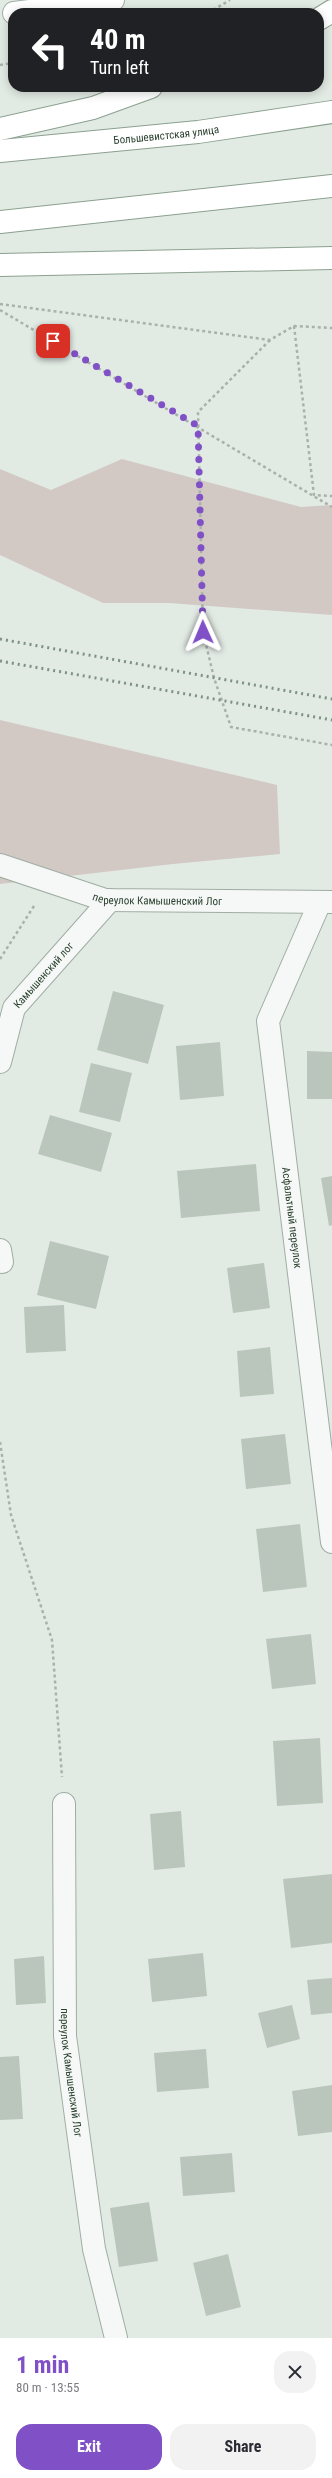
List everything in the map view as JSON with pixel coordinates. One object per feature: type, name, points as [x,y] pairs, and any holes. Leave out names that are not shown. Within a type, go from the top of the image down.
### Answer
[{"type":"main road","points":[[50,8],[102,1]]},
{"type":"main road","points":[[0,129],[94,108],[137,92]]},
{"type":"main road","name":"Большевистская улица","points":[[0,151],[198,132],[332,112]]},
{"type":"main road","points":[[0,222],[332,186]]},
{"type":"main road","points":[[0,265],[332,258]]},
{"type":"street","name":"переулок Камышенский Лог","points":[[0,865],[49,882],[110,900],[326,902]]},
{"type":"street","name":"Камышенский лог","points":[[0,1062],[14,1008],[110,900]]},
{"type":"street","name":"Асфальтный переулок","points":[[326,902],[268,1022],[332,1542]]},
{"type":"street","name":"переулок Камышенский Лог","points":[[64,1804],[64,2036],[94,2248],[116,2338]]},
{"type":"path","points":[[216,8],[230,0]]},
{"type":"path","points":[[0,304],[270,340]]},
{"type":"path","points":[[0,310],[198,426],[332,507]]},
{"type":"path","points":[[294,326],[314,495]]},
{"type":"path","points":[[332,328],[294,326],[270,340],[198,412],[198,426],[203,632],[214,678],[231,727],[332,745]]},
{"type":"path","points":[[314,495],[332,496]]},
{"type":"path","points":[[0,959],[49,882]]},
{"type":"path","points":[[0,1442],[11,1515],[52,1640],[64,1804]]},
{"type":"shaded area","points":[[122,459],[301,507],[332,505],[332,615],[169,603],[103,603],[0,555],[0,469],[51,490]]},
{"type":"shaded area","points":[[0,720],[277,785],[280,854],[173,864],[0,884]]},
{"type":"building","points":[[113,991],[164,1005],[148,1064],[97,1050]]},
{"type":"building","points":[[220,1042],[224,1096],[180,1100],[176,1046]]},
{"type":"building","points":[[307,1051],[332,1052],[332,1099],[307,1099]]},
{"type":"building","points":[[91,1063],[132,1073],[120,1122],[79,1112]]},
{"type":"building","points":[[50,1115],[112,1133],[101,1172],[38,1154]]},
{"type":"building","points":[[256,1164],[260,1211],[181,1218],[177,1171]]},
{"type":"building","points":[[332,1176],[332,1225],[329,1226],[321,1178]]},
{"type":"building","points":[[50,1241],[109,1256],[96,1309],[37,1295]]},
{"type":"building","points":[[264,1263],[270,1308],[233,1313],[227,1268]]},
{"type":"building","points":[[64,1305],[66,1351],[26,1353],[24,1307]]},
{"type":"building","points":[[270,1347],[274,1394],[240,1397],[237,1351]]},
{"type":"building","points":[[285,1434],[291,1484],[246,1489],[241,1439]]},
{"type":"building","points":[[300,1524],[307,1587],[263,1592],[256,1529]]},
{"type":"building","points":[[311,1634],[316,1684],[272,1689],[266,1639]]},
{"type":"building","points":[[320,1738],[323,1803],[277,1806],[273,1741]]},
{"type":"building","points":[[181,1811],[185,1867],[154,1870],[150,1814]]},
{"type":"building","points":[[332,1874],[332,1943],[291,1948],[283,1879]]},
{"type":"building","points":[[203,1953],[207,1996],[152,2002],[148,1959]]},
{"type":"building","points":[[44,1956],[46,2003],[16,2005],[14,1959]]},
{"type":"building","points":[[332,1978],[332,2013],[311,2015],[307,1980]]},
{"type":"building","points":[[292,2005],[300,2039],[267,2048],[258,2013]]},
{"type":"building","points":[[206,2049],[209,2088],[157,2092],[154,2053]]},
{"type":"building","points":[[19,2056],[23,2119],[0,2120],[0,2057]]},
{"type":"building","points":[[332,2085],[332,2132],[298,2136],[292,2091]]},
{"type":"building","points":[[232,2153],[235,2192],[183,2196],[180,2157]]},
{"type":"building","points":[[149,2202],[158,2261],[119,2267],[110,2208]]},
{"type":"building","points":[[228,2254],[241,2307],[206,2316],[193,2263]]},
{"type":"railway","points":[[0,639],[332,699]]},
{"type":"railway","points":[[0,661],[332,720]]},
{"type":"route","points":[[53,341],[198,426],[203,632]]}]
